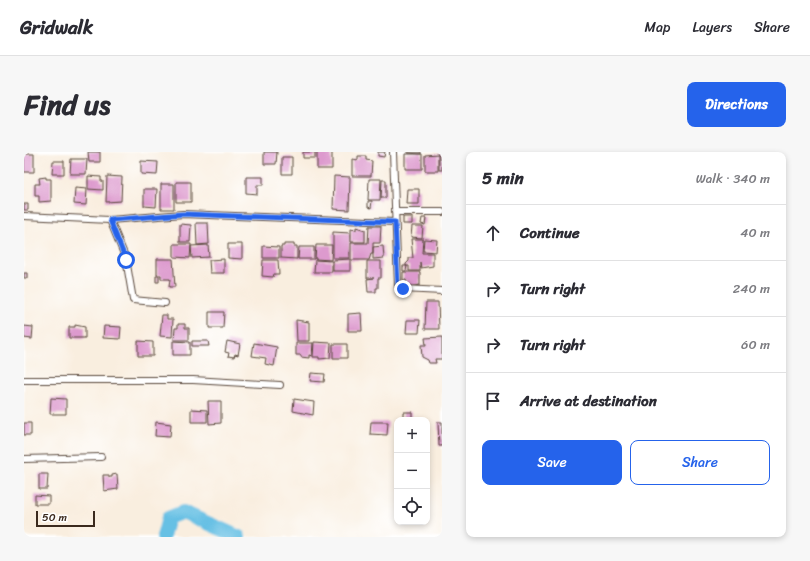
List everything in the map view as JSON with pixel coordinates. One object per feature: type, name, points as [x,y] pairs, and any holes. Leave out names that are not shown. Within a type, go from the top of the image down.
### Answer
[{"type":"street","points":[[393,152],[396,267],[400,288],[442,291]]},
{"type":"street","points":[[395,212],[442,212]]},
{"type":"street","points":[[24,216],[110,220],[183,214],[395,222]]},
{"type":"street","points":[[110,220],[126,260],[133,300],[164,302]]},
{"type":"street","points":[[24,380],[193,380],[280,385]]},
{"type":"street","points":[[24,459],[101,457]]},
{"type":"building","points":[[88,152],[100,152],[100,162],[89,162]]},
{"type":"building","points":[[264,152],[277,152],[276,164],[264,164]]},
{"type":"building","points":[[303,152],[315,152],[315,158],[303,158]]},
{"type":"building","points":[[317,152],[332,152],[332,169],[317,169]]},
{"type":"building","points":[[378,152],[385,152],[384,157],[378,156]]},
{"type":"building","points":[[421,152],[421,154],[407,153]]},
{"type":"building","points":[[439,152],[442,152],[442,170],[439,170]]},
{"type":"building","points":[[24,154],[34,154],[34,172],[24,172]]},
{"type":"building","points":[[405,154],[422,154],[422,169],[405,169]]},
{"type":"building","points":[[438,154],[438,171],[425,171],[425,155]]},
{"type":"building","points":[[358,156],[366,156],[366,160],[372,161],[371,176],[352,176],[352,159],[358,160]]},
{"type":"building","points":[[282,157],[292,157],[292,174],[282,174]]},
{"type":"building","points":[[71,159],[87,159],[86,174],[70,174]]},
{"type":"building","points":[[53,161],[64,161],[64,174],[52,174]]},
{"type":"building","points":[[141,161],[158,162],[157,175],[141,174]]},
{"type":"building","points":[[88,176],[101,177],[101,181],[103,181],[103,190],[88,189]]},
{"type":"building","points":[[107,176],[122,177],[121,201],[106,202]]},
{"type":"building","points":[[334,176],[350,177],[349,210],[333,209]]},
{"type":"building","points":[[46,177],[46,179],[51,179],[51,201],[39,202],[39,196],[35,196],[35,184],[40,184],[39,178]]},
{"type":"building","points":[[246,177],[263,177],[263,185],[257,185],[257,194],[246,193]]},
{"type":"building","points":[[369,179],[381,179],[380,200],[368,200]]},
{"type":"building","points":[[382,180],[386,180],[386,198],[381,198]]},
{"type":"building","points":[[176,182],[191,182],[191,202],[176,202]]},
{"type":"building","points":[[161,184],[174,184],[174,209],[161,209]]},
{"type":"building","points":[[75,188],[87,189],[86,205],[74,204]]},
{"type":"building","points":[[144,189],[157,189],[156,207],[144,206]]},
{"type":"building","points":[[407,189],[419,189],[419,204],[406,204]]},
{"type":"building","points":[[368,201],[372,201],[371,208],[368,207]]},
{"type":"building","points":[[24,204],[28,204],[28,210],[24,210]]},
{"type":"building","points":[[403,217],[412,217],[412,224],[403,224]]},
{"type":"building","points":[[422,218],[426,218],[425,225],[421,224]]},
{"type":"building","points":[[196,223],[208,223],[209,244],[197,245]]},
{"type":"building","points":[[180,224],[191,225],[190,242],[180,242]]},
{"type":"building","points":[[369,226],[381,226],[380,243],[373,243],[373,254],[371,254],[369,260],[351,260],[351,243],[368,243]]},
{"type":"building","points":[[412,226],[423,226],[422,238],[411,237]]},
{"type":"building","points":[[356,227],[365,230],[365,242],[351,242],[351,229],[356,230]]},
{"type":"building","points":[[333,232],[350,233],[349,258],[333,258]]},
{"type":"building","points":[[411,239],[423,239],[422,253],[433,253],[433,266],[421,268],[420,262],[420,271],[409,271],[409,266],[406,266],[406,264],[409,261],[409,258],[413,258]]},
{"type":"building","points":[[424,239],[437,240],[436,252],[423,251]]},
{"type":"building","points":[[174,244],[191,244],[190,258],[174,257]]},
{"type":"building","points":[[228,244],[242,244],[242,259],[228,258]]},
{"type":"building","points":[[284,244],[294,244],[294,246],[297,246],[297,259],[281,258],[281,246],[284,246]]},
{"type":"building","points":[[208,245],[209,257],[192,258],[191,246]]},
{"type":"building","points":[[316,245],[332,245],[331,260],[315,259]]},
{"type":"building","points":[[263,246],[279,247],[279,258],[263,258]]},
{"type":"building","points":[[383,246],[384,258],[373,259],[373,247]]},
{"type":"building","points":[[299,247],[314,247],[314,259],[298,259]]},
{"type":"building","points":[[157,259],[173,259],[175,287],[169,287],[170,279],[161,279],[161,275],[157,275]]},
{"type":"building","points":[[224,259],[224,273],[210,273],[209,260]]},
{"type":"building","points":[[350,259],[350,271],[333,271],[333,260]]},
{"type":"building","points":[[263,260],[278,260],[279,274],[274,274],[273,277],[262,276]]},
{"type":"building","points":[[315,260],[332,261],[332,272],[314,272]]},
{"type":"building","points":[[367,261],[381,261],[381,278],[378,278],[378,288],[376,288],[376,292],[368,292],[367,279],[374,278],[367,278]]},
{"type":"building","points":[[403,266],[407,266],[406,271],[403,271]]},
{"type":"building","points":[[403,272],[420,272],[420,285],[408,287],[406,280],[403,280]]},
{"type":"building","points":[[24,273],[27,273],[27,278],[24,278]]},
{"type":"building","points":[[156,276],[159,276],[159,282],[156,282]]},
{"type":"building","points":[[426,302],[438,302],[439,329],[425,329]]},
{"type":"building","points":[[209,312],[224,312],[223,328],[209,328]]},
{"type":"building","points":[[361,313],[362,331],[348,331],[348,314]]},
{"type":"building","points":[[162,315],[167,315],[167,319],[173,319],[172,337],[160,336]]},
{"type":"building","points":[[296,320],[309,322],[309,341],[297,341]]},
{"type":"building","points":[[407,320],[420,320],[419,333],[406,333]]},
{"type":"building","points":[[178,324],[185,324],[185,328],[189,328],[189,340],[174,340],[175,328],[178,328]]},
{"type":"building","points":[[75,325],[85,327],[85,338],[69,338],[69,327],[75,327]]},
{"type":"building","points":[[24,326],[33,327],[32,339],[24,338]]},
{"type":"building","points":[[104,326],[121,327],[120,339],[103,338]]},
{"type":"building","points":[[442,337],[442,359],[435,359],[436,363],[429,363],[428,360],[422,357],[421,345],[426,345],[425,338]]},
{"type":"building","points":[[138,341],[153,342],[153,356],[138,356]]},
{"type":"building","points":[[173,341],[190,342],[190,355],[173,355]]},
{"type":"building","points":[[192,341],[208,341],[209,346],[192,346]]},
{"type":"building","points":[[227,341],[240,344],[238,355],[235,354],[234,357],[228,356],[229,353],[225,352]]},
{"type":"building","points":[[314,342],[331,343],[330,358],[319,359],[319,357],[313,357]]},
{"type":"building","points":[[254,343],[277,347],[274,366],[265,364],[266,358],[252,356]]},
{"type":"building","points":[[296,343],[313,343],[312,356],[309,355],[309,358],[296,355]]},
{"type":"building","points":[[333,344],[347,344],[347,358],[333,358]]},
{"type":"building","points":[[311,373],[325,374],[324,382],[310,381]]},
{"type":"building","points":[[51,398],[66,399],[66,414],[50,414]]},
{"type":"building","points":[[294,399],[314,402],[313,415],[293,411]]},
{"type":"building","points":[[208,401],[221,401],[221,423],[209,424]]},
{"type":"building","points":[[191,409],[207,410],[207,422],[191,422]]},
{"type":"building","points":[[403,412],[412,412],[412,417],[403,417]]},
{"type":"building","points":[[156,422],[171,424],[170,437],[155,436]]},
{"type":"building","points":[[371,422],[388,422],[387,435],[370,434]]},
{"type":"building","points":[[438,422],[442,422],[442,446],[439,446]]},
{"type":"building","points":[[24,423],[31,423],[31,435],[24,435]]},
{"type":"building","points":[[39,474],[48,474],[47,489],[39,489]]},
{"type":"building","points":[[117,474],[118,489],[104,491],[103,475],[109,475],[109,477],[112,477],[112,475]]},
{"type":"building","points":[[35,495],[49,496],[49,504],[35,504]]},
{"type":"waterway","points":[[163,537],[168,518],[183,512],[239,537]]},
{"type":"route","points":[[126,260],[110,220],[183,214],[395,222],[398,286],[403,289]]}]
